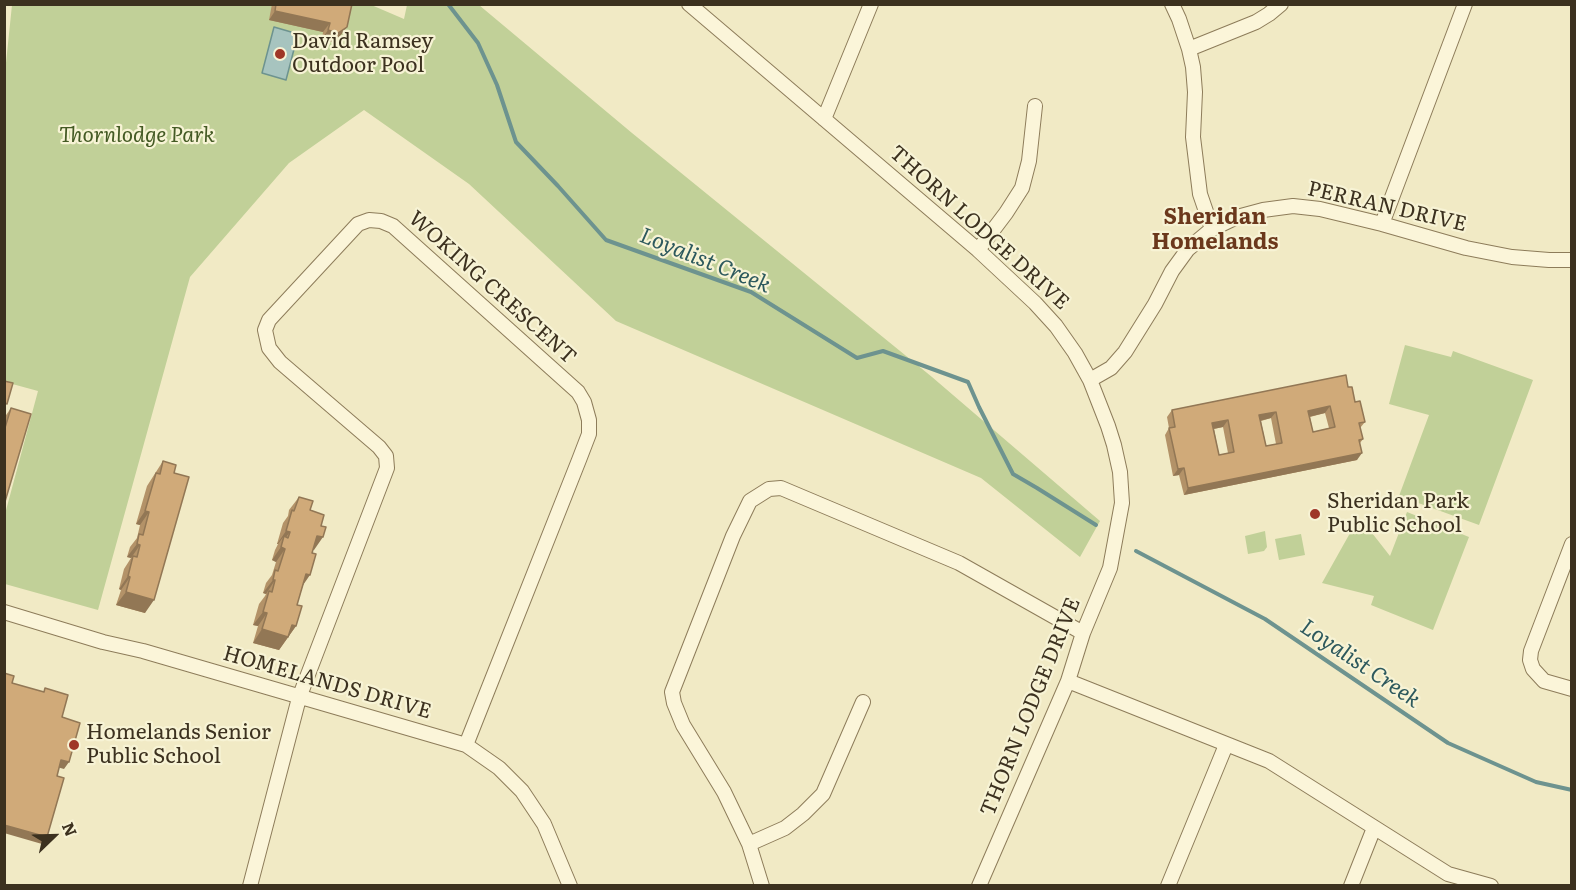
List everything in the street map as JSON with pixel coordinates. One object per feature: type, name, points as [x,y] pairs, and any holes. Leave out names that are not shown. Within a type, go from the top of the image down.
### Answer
[{"type":"street","name":"THORN LODGE DRIVE","points":[[689,4],[978,250],[1035,303],[1056,326],[1075,353],[1090,380],[1114,445],[1120,472],[1122,503],[1110,568],[1083,633],[1068,681],[979,885]]},
{"type":"street","points":[[824,119],[871,4]]},
{"type":"street","points":[[1172,4],[1189,49],[1195,92],[1193,137],[1200,194],[1212,229]]},
{"type":"street","points":[[1189,49],[1256,22],[1281,4]]},
{"type":"street","points":[[1382,224],[1465,4]]},
{"type":"street","points":[[978,250],[1022,188],[1029,162],[1035,105]]},
{"type":"street","name":"PERRAN DRIVE","points":[[1090,380],[1111,368],[1125,352],[1155,304],[1172,271],[1188,249],[1212,229],[1238,217],[1263,210],[1293,206],[1320,209],[1466,248],[1512,257],[1572,260]]},
{"type":"street","name":"WOKING CRESCENT","points":[[299,698],[387,468],[386,456],[379,447],[280,362],[269,348],[265,330],[269,320],[358,224],[369,220],[381,221],[393,226],[578,393],[584,402],[589,420],[589,434],[583,451],[466,746]]},
{"type":"street","points":[[762,885],[749,844],[724,792],[683,725],[672,692],[733,536],[750,501],[769,489],[780,488],[959,563],[1083,633]]},
{"type":"street","points":[[1572,544],[1531,651],[1530,660],[1537,674],[1544,681],[1572,689]]},
{"type":"street","name":"HOMELANDS DRIVE","points":[[4,612],[466,746],[499,768],[522,791],[543,824],[570,885]]},
{"type":"street","points":[[1068,681],[1269,761],[1448,874],[1491,885]]},
{"type":"street","points":[[250,885],[299,698]]},
{"type":"street","points":[[749,844],[785,828],[823,794],[863,702]]},
{"type":"street","points":[[1168,885],[1226,745]]},
{"type":"street","points":[[1351,885],[1374,828]]},
{"type":"green space","name":"Thornlodge Park","points":[[369,4],[404,19],[407,5],[479,5],[632,133],[932,377],[1100,521],[1080,557],[981,478],[616,321],[469,184],[364,110],[289,163],[190,277],[98,610],[5,584],[5,514],[38,391],[5,382],[4,82],[12,5]]},
{"type":"green space","points":[[1405,345],[1451,357],[1453,351],[1533,380],[1479,525],[1399,496],[1429,415],[1389,404]]},
{"type":"green space","points":[[1407,512],[1469,537],[1433,630],[1371,605],[1374,596],[1322,583],[1354,526],[1372,533],[1390,556]]},
{"type":"green space","points":[[1265,531],[1267,547],[1264,551],[1248,554],[1245,536]]},
{"type":"green space","points":[[1301,534],[1305,555],[1279,560],[1275,539]]},
{"type":"water","name":"David Ramsey Outdoor Pool","points":[[274,27],[298,34],[286,80],[262,73]]},
{"type":"building","points":[[276,4],[352,4],[347,27],[338,33],[328,30],[330,23],[275,11]]},
{"type":"building","points":[[1346,375],[1348,387],[1352,387],[1355,402],[1360,401],[1365,422],[1359,423],[1363,439],[1359,440],[1362,453],[1188,488],[1184,468],[1178,469],[1169,428],[1175,427],[1172,410]],"holes":[[[1330,406],[1335,427],[1313,432],[1308,411]],[[1276,412],[1282,443],[1266,446],[1259,415]],[[1228,420],[1234,452],[1219,455],[1212,423]]]},
{"type":"building","points":[[4,381],[13,383],[7,404],[4,403]]},
{"type":"building","points":[[11,408],[31,414],[4,505],[4,431]]},
{"type":"building","points":[[163,461],[176,465],[174,473],[189,477],[154,600],[126,592],[133,556],[137,557],[140,545],[137,544],[139,534],[143,535],[149,512],[145,511],[156,473],[160,474]]},
{"type":"building","points":[[299,497],[313,501],[310,510],[324,515],[321,526],[326,527],[323,537],[317,536],[312,553],[316,554],[310,575],[306,574],[297,605],[302,606],[296,626],[292,625],[288,637],[262,629],[267,613],[263,612],[269,591],[272,592],[275,570],[278,571],[285,549],[281,547],[284,536],[288,538],[290,532],[286,531],[292,510],[294,511]]},
{"type":"building","points":[[4,673],[14,676],[12,683],[44,692],[45,688],[68,695],[62,717],[80,723],[69,762],[61,760],[57,776],[64,778],[47,837],[4,825]]},
{"type":"waterway","name":"Loyalist Creek","points":[[448,4],[478,43],[497,85],[516,142],[606,240],[751,292],[857,358],[883,351],[968,382],[1013,474],[1096,525]]},
{"type":"waterway","name":"Loyalist Creek","points":[[1136,551],[1265,619],[1448,743],[1536,782],[1572,790]]},
{"type":"place","name":"David Ramsey Outdoor Pool","points":[[280,54]]},
{"type":"place","name":"Sheridan Park Public School","points":[[1315,514]]},
{"type":"place","name":"Homelands Senior Public School","points":[[74,745]]},
{"type":"district","name":"Sheridan Homelands","points":[[1215,230]]}]
